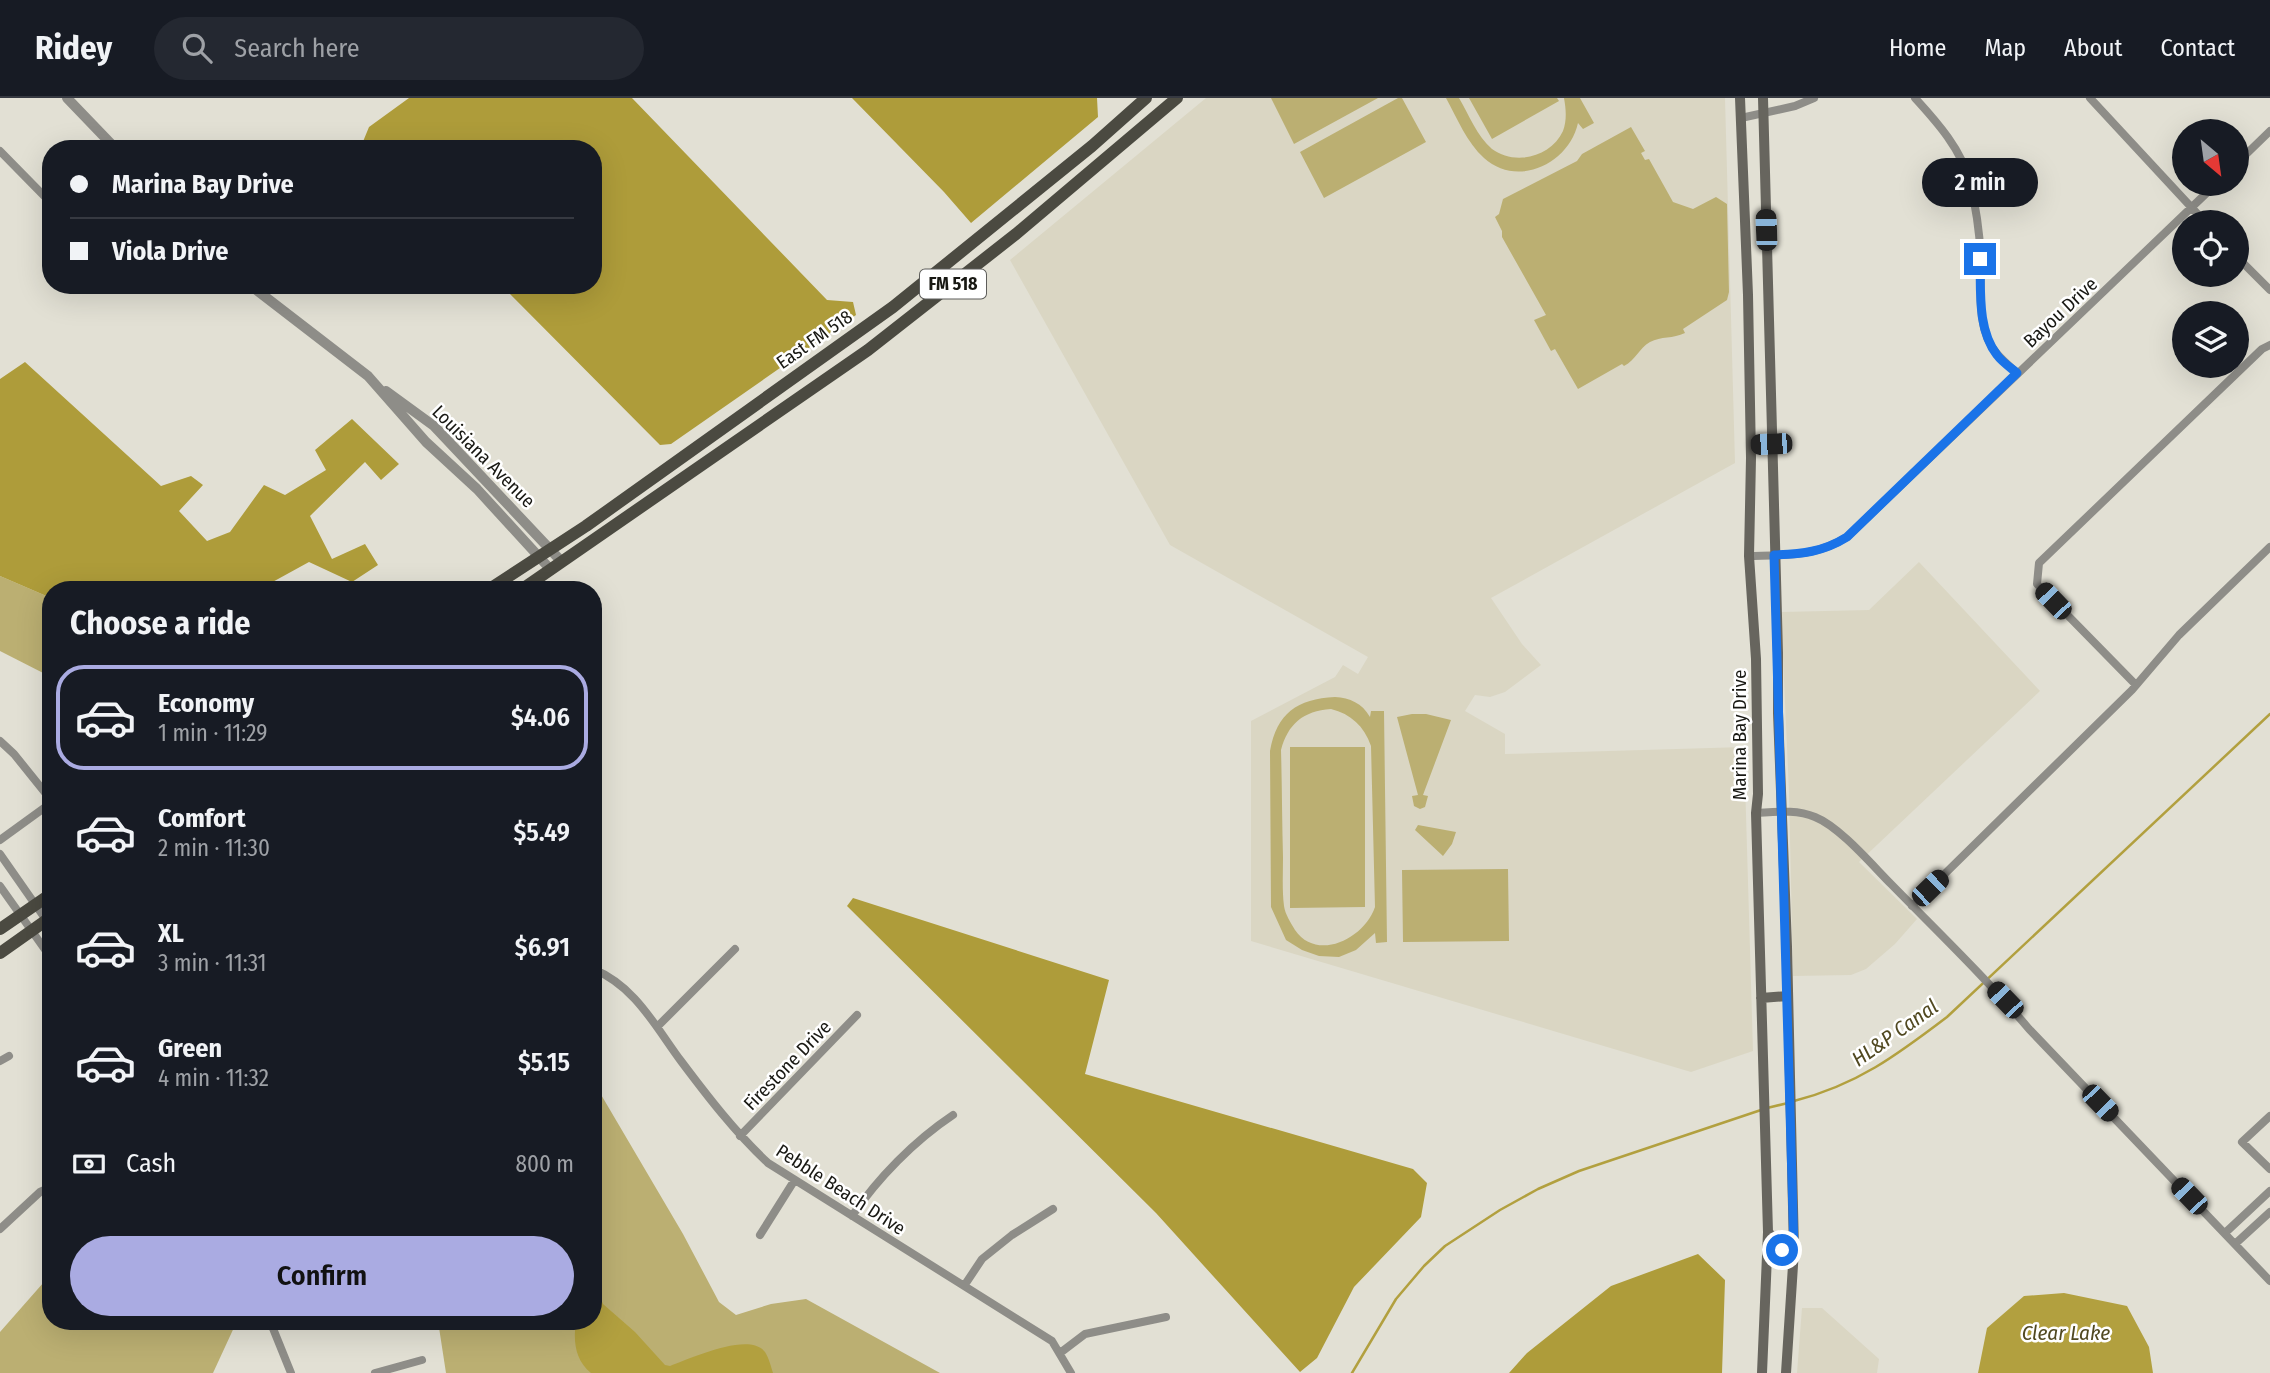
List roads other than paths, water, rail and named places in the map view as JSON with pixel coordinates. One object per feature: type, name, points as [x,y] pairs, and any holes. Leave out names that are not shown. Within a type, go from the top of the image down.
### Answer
[{"type":"main road","name":"East FM 518","points":[[501,581],[586,526],[919,288],[1092,146],[1146,98]]},
{"type":"main road","name":"East FM 518","points":[[535,581],[868,350],[1016,233],[1177,98]]},
{"type":"main road","name":"Marina Bay Drive","points":[[1740,98],[1748,295],[1749,556],[1756,659],[1756,813],[1768,1232],[1762,1373]]},
{"type":"main road","name":"Marina Bay Drive","points":[[1763,98],[1794,1250],[1786,1373]]},
{"type":"main road","points":[[1092,146],[1103,162]]},
{"type":"main road","points":[[1004,217],[1016,233]]},
{"type":"main road","points":[[1748,295],[1768,296]]},
{"type":"main road","points":[[856,333],[868,350]]},
{"type":"main road","points":[[707,438],[718,455]]},
{"type":"main road","points":[[1750,445],[1771,444]]},
{"type":"main road","points":[[1756,659],[1778,662]]},
{"type":"main road","points":[[1757,714],[1778,713]]},
{"type":"main road","points":[[0,929],[42,900]]},
{"type":"main road","points":[[0,953],[42,925]]},
{"type":"main road","points":[[1761,998],[1788,996]]},
{"type":"main road","points":[[1768,1232],[1782,1250],[1794,1250]]},
{"type":"street","points":[[68,98],[108,140]]},
{"type":"street","points":[[1741,118],[1795,106],[1814,98]]},
{"type":"street","points":[[1915,98],[1938,124],[1960,157],[1970,181],[1986,336],[1997,356],[2017,373]]},
{"type":"street","points":[[2090,98],[2191,208]]},
{"type":"street","points":[[2249,151],[2270,131]]},
{"type":"street","points":[[0,151],[42,194]]},
{"type":"street","name":"Bayou Drive","points":[[1749,556],[1811,553],[1830,547],[1847,537],[2204,196]]},
{"type":"street","points":[[2249,269],[2270,290]]},
{"type":"street","name":"Louisiana Avenue","points":[[262,294],[368,376],[426,442],[544,552]]},
{"type":"street","points":[[2136,685],[2037,584],[2039,563],[2262,349],[2270,345]]},
{"type":"street","name":"Louisiana Avenue","points":[[373,383],[434,426],[556,566]]},
{"type":"street","points":[[1912,906],[2136,685],[2179,635],[2270,547]]},
{"type":"street","points":[[0,741],[42,790]]},
{"type":"street","points":[[0,840],[42,808]]},
{"type":"street","points":[[1756,813],[1797,812],[1824,821],[1860,853],[2005,1000],[2029,1029],[2270,1281]]},
{"type":"street","points":[[0,854],[42,912]]},
{"type":"street","points":[[0,886],[42,946]]},
{"type":"street","points":[[657,1027],[735,949]]},
{"type":"street","name":"Pebble Beach Drive","points":[[602,973],[620,982],[740,1136],[768,1163],[1052,1341],[1071,1373]]},
{"type":"street","name":"Firestone Drive","points":[[740,1136],[857,1015]]},
{"type":"street","points":[[0,1061],[9,1056]]},
{"type":"street","points":[[852,1216],[870,1190],[934,1128],[953,1115]]},
{"type":"street","points":[[2270,1116],[2242,1142],[2270,1169]]},
{"type":"street","points":[[760,1235],[794,1181]]},
{"type":"street","points":[[0,1229],[42,1191]]},
{"type":"street","points":[[2224,1233],[2270,1191]]},
{"type":"street","points":[[964,1286],[982,1259],[1012,1235],[1053,1209]]},
{"type":"street","points":[[2235,1244],[2270,1212]]},
{"type":"street","points":[[1059,1353],[1085,1334],[1166,1317]]},
{"type":"street","points":[[273,1330],[287,1371]]},
{"type":"street","points":[[375,1373],[422,1360]]},
{"type":"water","name":"Clear Lake","points":[[2064,1293],[2127,1306],[2149,1347],[2153,1373],[1978,1373],[1987,1328],[2024,1296]]},
{"type":"water","points":[[602,1302],[665,1365],[670,1366],[719,1348],[746,1344],[757,1346],[765,1352],[773,1373],[591,1373],[578,1356],[575,1330],[602,1330]]},
{"type":"waterway","name":"HL&P Canal","points":[[1794,1101],[1857,1077],[1893,1056],[1947,1017],[2270,714]]},
{"type":"waterway","name":"HL&P Canal","points":[[1767,1108],[1788,1103]]},
{"type":"waterway","name":"HL&P Canal","points":[[1352,1373],[1396,1299],[1424,1266],[1445,1246],[1500,1210],[1579,1171],[1761,1110]]}]
